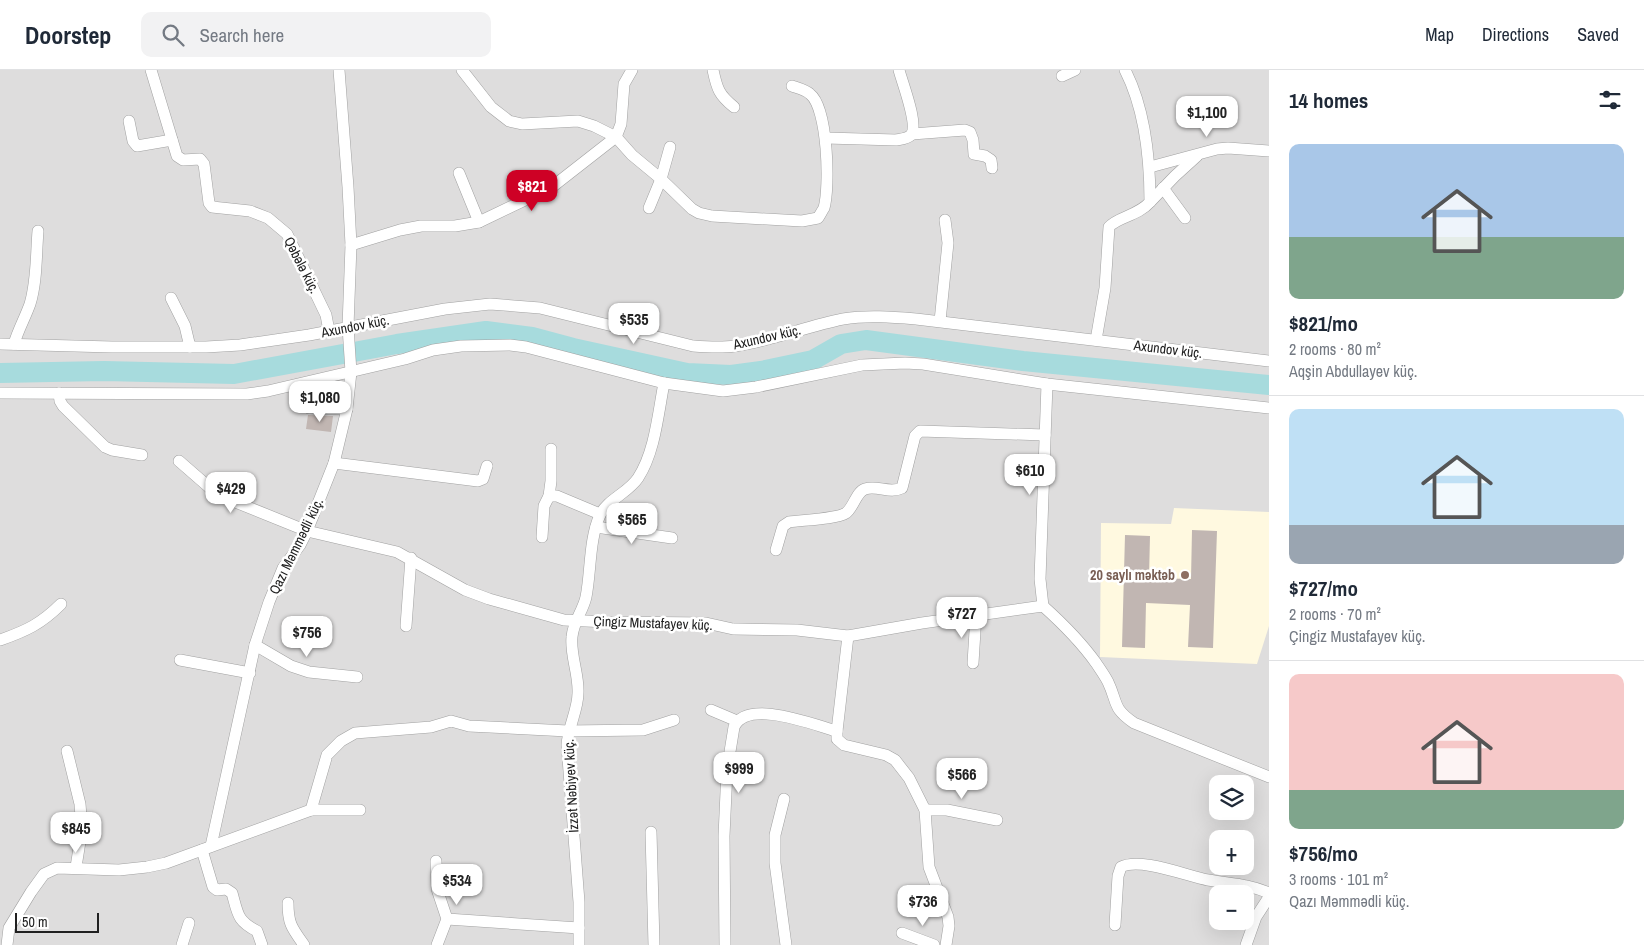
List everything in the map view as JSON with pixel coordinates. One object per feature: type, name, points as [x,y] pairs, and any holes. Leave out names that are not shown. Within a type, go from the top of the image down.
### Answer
[{"type":"street","name":"Qəbələ küç.","points":[[151,70],[178,156],[183,160],[200,159],[204,164],[209,203],[212,207],[250,212],[268,218],[287,234],[326,315],[329,331]]},
{"type":"street","name":"Qazı Məmmədli küç.","points":[[206,848],[256,645],[269,602],[283,568],[300,545],[307,531],[334,463],[347,409],[350,368],[348,332],[350,245],[339,70]]},
{"type":"street","points":[[462,70],[491,107],[509,121],[522,124],[578,121],[594,126],[616,137],[632,155],[662,179],[692,209],[699,213],[712,216],[810,220],[818,218],[824,207],[827,169],[826,138],[815,101],[810,94],[792,86]]},
{"type":"street","points":[[350,245],[400,230],[421,226],[455,226],[479,222],[552,187],[616,137],[621,124],[624,84],[632,70]]},
{"type":"street","points":[[714,70],[717,86],[722,97],[734,107]]},
{"type":"street","points":[[899,70],[911,110],[914,129],[912,134]]},
{"type":"street","points":[[1062,76],[1074,70]]},
{"type":"street","points":[[1125,70],[1137,96],[1150,167],[1150,202]]},
{"type":"street","points":[[129,121],[133,141],[137,146],[172,140]]},
{"type":"street","points":[[826,138],[896,140],[906,138],[912,134],[965,130],[970,132],[973,140],[974,154],[985,156],[991,160],[992,168]]},
{"type":"street","points":[[649,208],[662,179],[670,147]]},
{"type":"street","points":[[1150,167],[1228,148],[1269,151]]},
{"type":"street","points":[[1096,340],[1105,288],[1109,227],[1137,213],[1200,154]]},
{"type":"street","points":[[459,173],[479,222]]},
{"type":"street","points":[[1163,188],[1185,218]]},
{"type":"street","points":[[940,321],[948,243],[945,220]]},
{"type":"street","points":[[14,344],[30,303],[34,286],[38,230]]},
{"type":"street","points":[[171,298],[185,326],[190,347]]},
{"type":"street","name":"Axundov küç.","points":[[0,344],[112,347],[240,345],[329,331],[348,332],[445,308],[490,304],[540,308],[693,346],[715,348],[757,342],[814,326],[869,316],[940,321],[1269,361]]},
{"type":"street","points":[[0,392],[247,394],[268,391],[350,368],[433,350],[452,347],[510,345],[526,347],[664,383],[706,390],[735,390],[831,373],[862,365],[905,362],[1047,384],[1269,408]]},
{"type":"street","name":"İzzət Nəbiyev küç.","points":[[579,945],[578,892],[567,745],[568,731],[578,696],[572,636],[576,621],[586,600],[591,555],[600,514],[610,503],[628,490],[638,478],[646,463],[653,439],[664,383]]},
{"type":"street","points":[[1047,384],[1040,578],[1043,606],[1073,636],[1095,662],[1108,682],[1117,708],[1123,716],[1134,723],[1269,777]]},
{"type":"street","points":[[59,392],[60,401],[63,406],[105,447],[142,455]]},
{"type":"street","points":[[309,408],[347,409]]},
{"type":"street","points":[[776,550],[783,526],[789,522],[837,516],[847,512],[861,491],[867,488],[896,491],[902,488],[915,436],[920,431],[1045,435]]},
{"type":"street","points":[[542,537],[544,506],[549,496],[550,449]]},
{"type":"street","name":"Çingiz Mustafayev küç.","points":[[179,461],[218,495],[307,531],[397,552],[411,558],[465,590],[489,599],[546,615],[576,621],[706,623],[733,628],[797,630],[848,636],[1043,606]]},
{"type":"street","points":[[334,463],[478,481],[483,479],[488,466]]},
{"type":"street","points":[[549,496],[557,496],[600,514]]},
{"type":"street","points":[[596,527],[672,538]]},
{"type":"street","points":[[406,626],[411,558]]},
{"type":"street","points":[[0,640],[31,628],[46,619],[61,604]]},
{"type":"street","points":[[974,664],[976,615]]},
{"type":"street","points":[[848,636],[836,731],[837,739],[844,745],[895,760],[909,778],[925,810],[929,867],[948,917],[949,926],[946,945]]},
{"type":"street","points":[[256,645],[291,666],[309,672],[357,677]]},
{"type":"street","points":[[180,660],[250,673]]},
{"type":"street","points":[[711,710],[737,721]]},
{"type":"street","points":[[725,945],[724,836],[727,770],[734,727],[737,721],[750,714],[764,714],[781,716],[836,731]]},
{"type":"street","points":[[311,810],[327,756],[341,741],[355,733],[431,728],[451,721],[469,726],[568,731],[643,730],[674,720]]},
{"type":"street","points":[[68,751],[80,804],[82,829],[76,867]]},
{"type":"street","points":[[784,799],[775,835],[775,863],[786,945]]},
{"type":"street","points":[[7,945],[5,925],[44,874],[57,868],[76,867],[118,870],[147,867],[166,863],[311,810],[360,810]]},
{"type":"street","points":[[925,810],[947,810],[997,820]]},
{"type":"street","points":[[651,832],[654,945]]},
{"type":"street","points":[[206,848],[213,888],[217,890],[226,889],[232,893],[237,912],[243,924],[257,931],[262,945]]},
{"type":"street","points":[[436,861],[437,889],[447,919],[437,945]]},
{"type":"street","points":[[1115,925],[1118,876],[1121,866],[1126,864],[1156,866],[1208,880],[1253,886],[1269,895],[1256,917],[1246,945]]},
{"type":"street","points":[[288,903],[290,924],[304,945]]},
{"type":"street","points":[[447,919],[579,928]]},
{"type":"street","points":[[182,945],[189,923]]},
{"type":"street","points":[[902,933],[934,945]]},
{"type":"shaded area","points":[[0,70],[1269,70],[1269,945],[0,945]]},
{"type":"shaded area","name":"20 saylı məktəb","points":[[1174,508],[1269,512],[1269,626],[1257,664],[1100,657],[1101,523],[1171,524]]},
{"type":"building","points":[[308,415],[333,416],[331,432],[306,429]]},
{"type":"building","points":[[1192,530],[1217,531],[1213,648],[1188,647],[1190,605],[1146,603],[1145,648],[1122,647],[1125,535],[1150,536],[1149,578],[1191,579]]},
{"type":"waterway","points":[[0,373],[104,371],[234,374],[397,344],[486,331],[532,337],[687,373],[731,375],[761,371],[813,360],[841,344],[866,340],[1023,361],[1269,385]]},
{"type":"place","name":"20 saylı məktəb","points":[[1185,575]]}]
